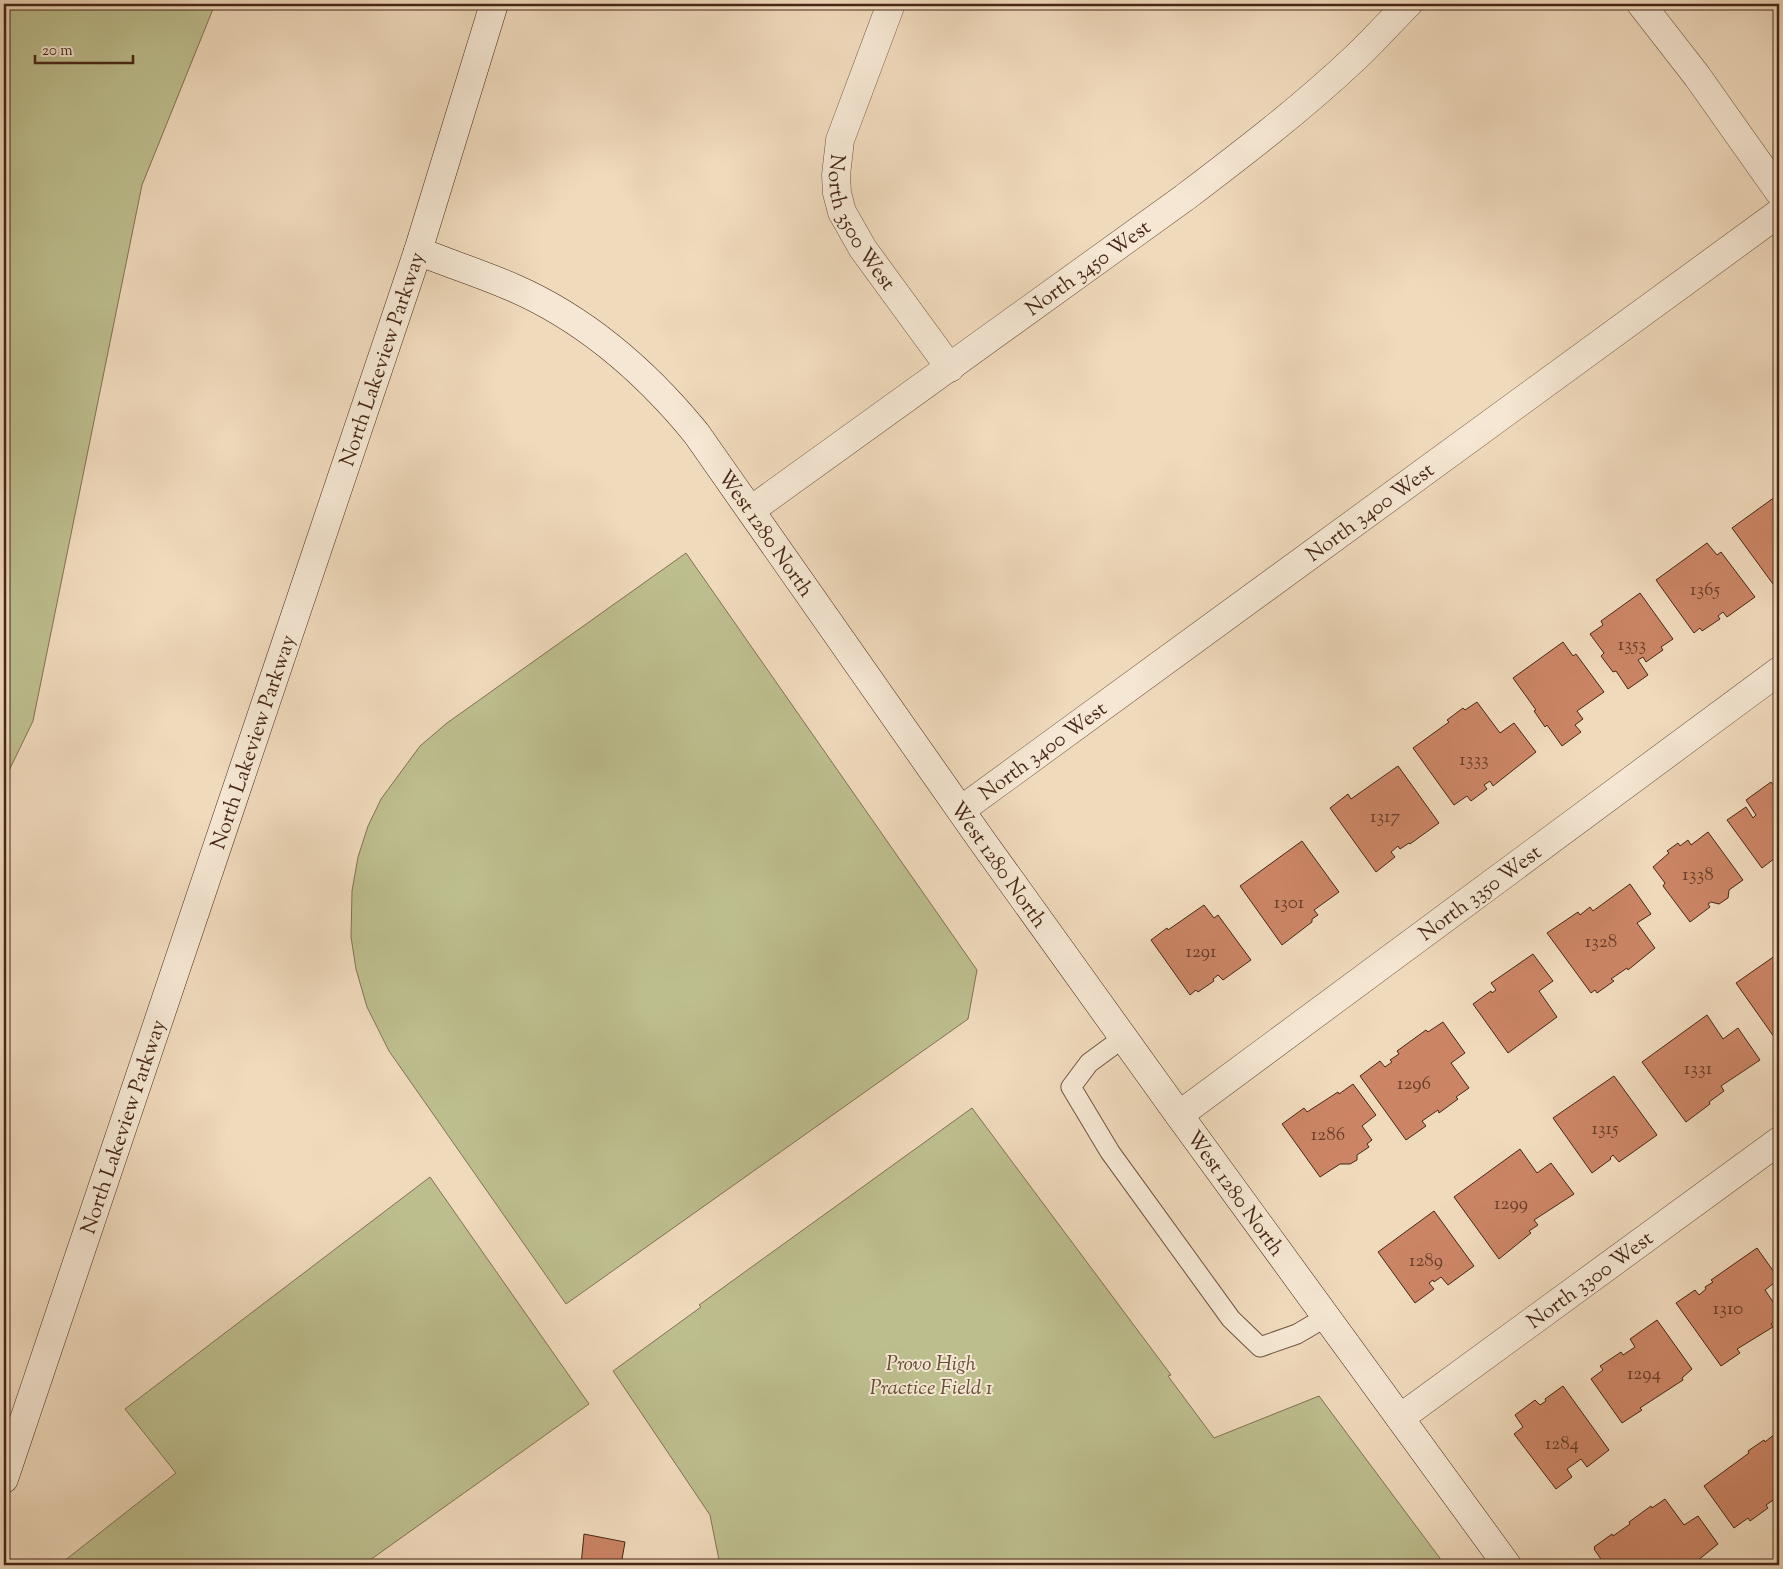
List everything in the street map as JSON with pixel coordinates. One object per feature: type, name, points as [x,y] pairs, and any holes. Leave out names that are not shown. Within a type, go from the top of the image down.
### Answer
[{"type":"street","name":"North Lakeview Parkway","points":[[4,1479],[418,251],[494,4]]},
{"type":"street","name":"North 3500 West","points":[[891,4],[840,140],[836,168],[837,193],[842,212],[863,249],[950,368]]},
{"type":"street","name":"North 3450 West","points":[[751,510],[950,368],[1254,145],[1356,58],[1408,4]]},
{"type":"street","points":[[1641,4],[1697,76],[1779,192]]},
{"type":"street","name":"North 3400 West","points":[[961,810],[1779,213]]},
{"type":"street","name":"West 1280 North","points":[[418,251],[514,288],[582,326],[644,374],[696,432],[1123,1038],[1507,1565]]},
{"type":"street","name":"North 3350 West","points":[[1179,1116],[1779,671]]},
{"type":"street","name":"North 3300 West","points":[[1400,1418],[1779,1141]]},
{"type":"lane","points":[[1123,1038],[1088,1063],[1071,1086],[1110,1152],[1231,1319],[1260,1347],[1297,1334],[1326,1317]]},
{"type":"green space","points":[[4,4],[215,4],[142,185],[33,721],[4,781]]},
{"type":"green space","points":[[686,553],[977,970],[968,1019],[566,1304],[389,1051],[367,1007],[356,969],[351,937],[352,891],[358,857],[368,826],[381,799],[420,746],[447,723]]},
{"type":"green space","name":"Provo High Practice Field 1","points":[[972,1108],[1171,1375],[1168,1376],[1214,1438],[1319,1396],[1445,1565],[720,1565],[710,1515],[613,1371],[701,1307],[699,1305]]},
{"type":"green space","points":[[430,1177],[589,1404],[363,1565],[59,1565],[176,1473],[125,1409]]},
{"type":"building","points":[[1779,494],[1779,579],[1773,584],[1732,528]]},
{"type":"building","points":[[1707,543],[1717,555],[1721,552],[1755,597],[1727,617],[1723,612],[1718,616],[1720,619],[1702,631],[1700,628],[1694,633],[1656,580]]},
{"type":"building","points":[[1640,593],[1673,639],[1661,647],[1663,650],[1646,662],[1643,657],[1638,660],[1648,675],[1628,689],[1616,671],[1613,672],[1601,656],[1604,653],[1590,634],[1603,625],[1601,621]]},
{"type":"building","points":[[1563,642],[1573,656],[1576,654],[1604,692],[1577,711],[1583,719],[1575,725],[1581,732],[1562,746],[1547,725],[1545,727],[1534,711],[1536,710],[1513,678]]},
{"type":"building","points":[[1477,702],[1500,733],[1514,723],[1536,752],[1493,786],[1490,781],[1484,785],[1487,789],[1471,801],[1467,796],[1454,805],[1413,748],[1449,722],[1447,720],[1463,708],[1465,710]]},
{"type":"building","points":[[1398,766],[1439,823],[1410,844],[1400,849],[1398,846],[1391,852],[1395,857],[1376,872],[1330,808],[1348,794],[1351,799]]},
{"type":"building","points":[[1771,782],[1779,792],[1779,855],[1762,868],[1727,820],[1746,807],[1753,818],[1756,815],[1746,800]]},
{"type":"building","points":[[1708,832],[1743,880],[1729,890],[1728,898],[1719,904],[1711,902],[1708,904],[1710,907],[1690,922],[1663,886],[1665,883],[1653,867],[1669,853],[1667,851],[1678,843],[1680,846],[1688,840],[1691,845]]},
{"type":"building","points":[[1302,841],[1339,892],[1314,910],[1318,915],[1312,919],[1312,922],[1282,945],[1240,886]]},
{"type":"building","points":[[1630,884],[1651,914],[1637,923],[1655,948],[1628,970],[1627,968],[1611,979],[1614,981],[1597,993],[1595,990],[1591,993],[1547,933],[1578,912],[1580,915],[1590,907],[1593,911]]},
{"type":"building","points":[[1204,905],[1214,918],[1218,915],[1251,960],[1223,980],[1218,975],[1213,979],[1214,981],[1190,995],[1151,940]]},
{"type":"building","points":[[1779,953],[1779,1044],[1736,983]]},
{"type":"building","points":[[1533,954],[1553,981],[1539,991],[1557,1017],[1508,1053],[1473,1004],[1491,991],[1492,993],[1496,990],[1491,983]]},
{"type":"building","points":[[1707,1015],[1723,1039],[1738,1028],[1760,1060],[1721,1086],[1724,1091],[1686,1122],[1642,1062]]},
{"type":"building","points":[[1443,1022],[1465,1053],[1451,1063],[1469,1088],[1439,1113],[1438,1110],[1422,1121],[1426,1126],[1406,1140],[1360,1076],[1380,1061],[1385,1067],[1392,1062],[1390,1060],[1399,1054],[1397,1051],[1426,1030],[1428,1032]]},
{"type":"building","points":[[1614,1076],[1657,1135],[1619,1162],[1613,1155],[1611,1159],[1592,1173],[1553,1118]]},
{"type":"building","points":[[1353,1084],[1376,1115],[1362,1126],[1372,1140],[1367,1144],[1369,1147],[1357,1155],[1357,1160],[1350,1164],[1340,1164],[1320,1177],[1282,1124],[1304,1108],[1307,1112]]},
{"type":"building","points":[[1520,1149],[1537,1173],[1551,1163],[1574,1194],[1534,1220],[1538,1225],[1529,1231],[1531,1233],[1499,1259],[1454,1197]]},
{"type":"building","points":[[1434,1211],[1474,1266],[1448,1285],[1441,1277],[1434,1282],[1433,1280],[1429,1283],[1434,1289],[1415,1303],[1378,1252]]},
{"type":"building","points":[[1757,1248],[1779,1279],[1765,1290],[1779,1311],[1779,1318],[1771,1324],[1773,1327],[1737,1349],[1740,1353],[1721,1366],[1676,1303],[1695,1290],[1699,1295],[1706,1289],[1705,1287],[1713,1282],[1711,1280]]},
{"type":"building","points":[[1657,1320],[1692,1369],[1682,1378],[1683,1380],[1640,1408],[1642,1410],[1622,1423],[1591,1379],[1603,1370],[1600,1366],[1621,1352],[1623,1355],[1635,1347],[1630,1339]]},
{"type":"building","points":[[1563,1386],[1609,1450],[1587,1467],[1581,1459],[1567,1469],[1572,1477],[1556,1489],[1514,1434],[1523,1427],[1515,1415],[1535,1400],[1540,1405]]},
{"type":"building","points":[[1776,1433],[1779,1438],[1779,1496],[1766,1505],[1768,1508],[1750,1521],[1748,1518],[1734,1528],[1704,1486],[1749,1453],[1748,1451],[1764,1440],[1765,1442]]},
{"type":"building","points":[[1665,1499],[1684,1525],[1698,1516],[1718,1544],[1692,1565],[1605,1565],[1594,1547],[1630,1524],[1629,1522],[1651,1506],[1652,1508]]},
{"type":"building","points":[[584,1534],[625,1542],[621,1565],[581,1565]]}]
